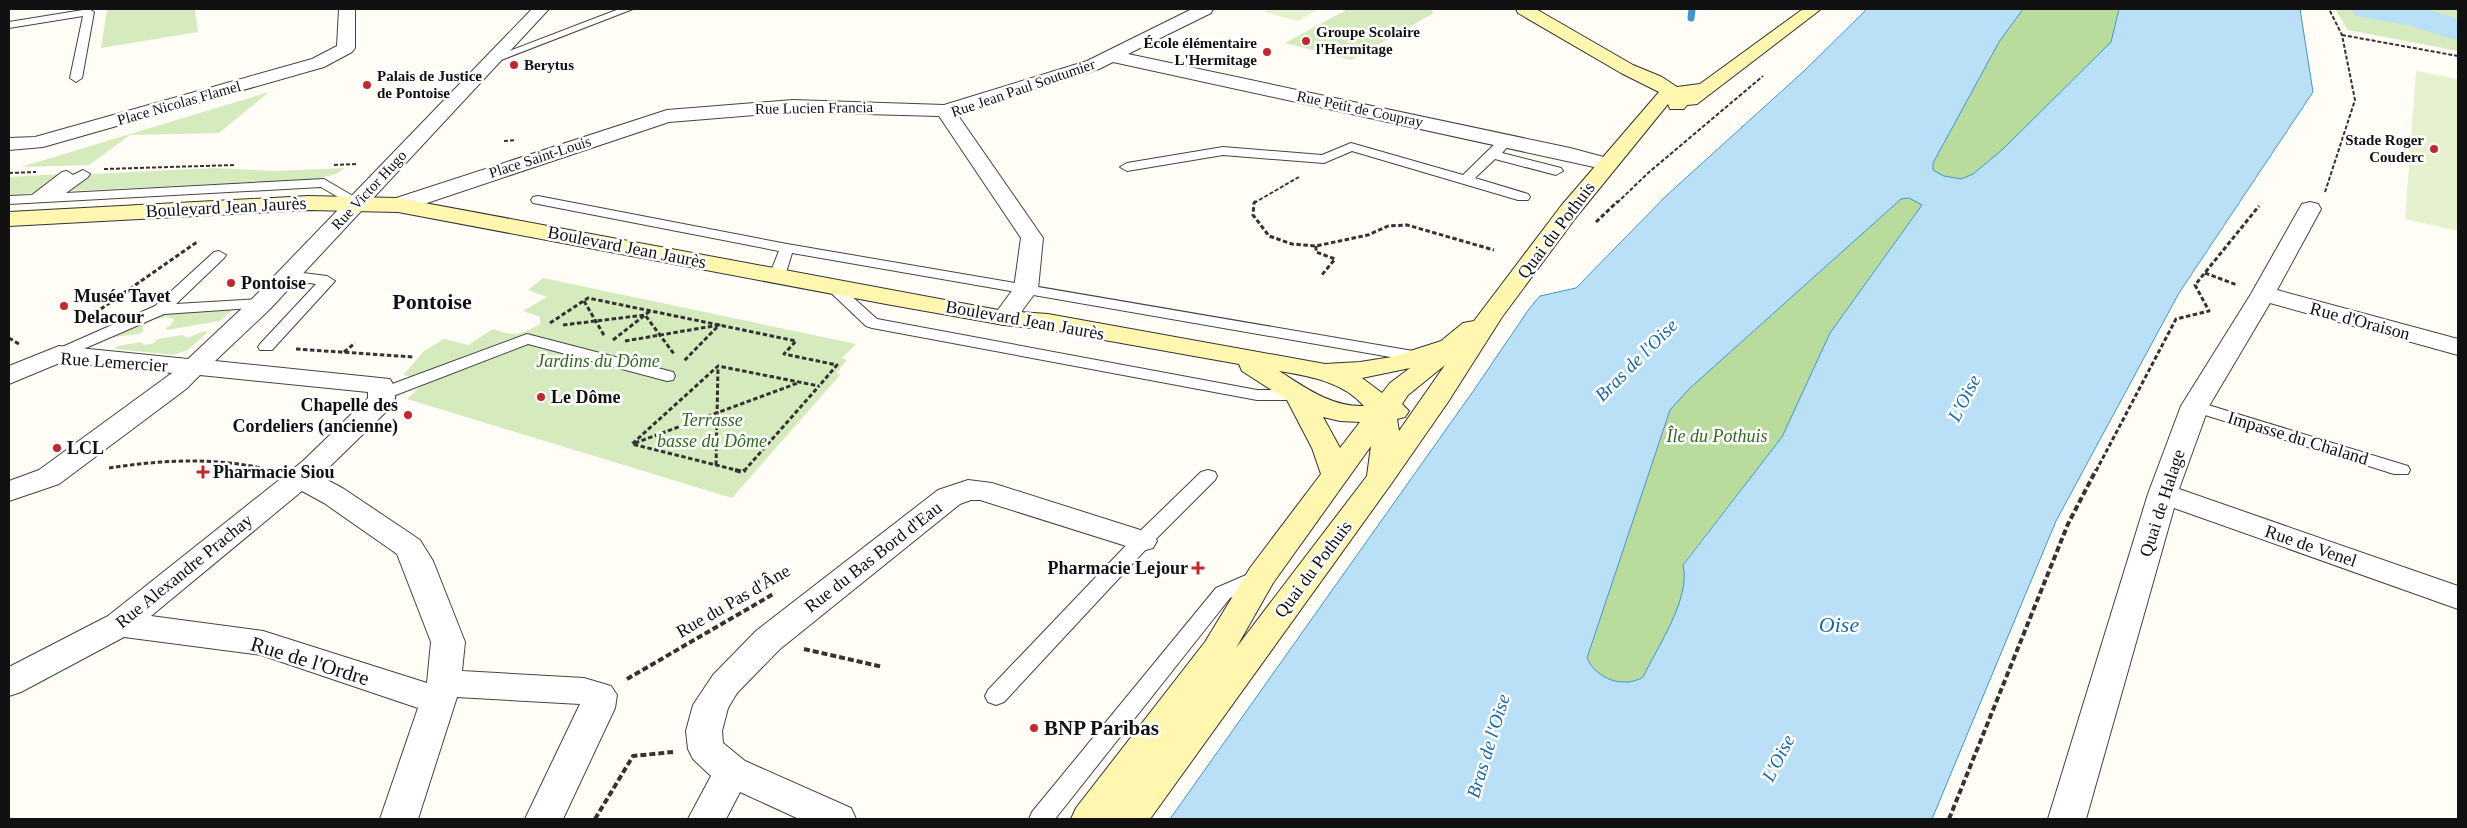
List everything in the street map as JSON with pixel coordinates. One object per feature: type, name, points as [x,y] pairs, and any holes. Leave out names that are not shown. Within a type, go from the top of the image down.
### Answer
[{"type":"main road","points":[[1524,9],[1627,69],[1642,74],[1677,96]]},
{"type":"main road","name":"Quai du Pothuis","points":[[1128,819],[1382,477],[1434,402],[1491,314],[1569,211],[1615,155],[1677,96],[1814,9]]},
{"type":"main road","name":"Boulevard Jean Jaurès","points":[[9,218],[34,208],[308,202],[398,205],[1004,318],[1048,322],[1239,358],[1315,369]]},
{"type":"main road","name":"Quai du Pothuis","points":[[1090,819],[1217,651],[1261,576],[1335,473],[1399,390],[1429,367],[1451,345],[1491,314]]},
{"type":"main road","name":"Quai du Pothuis","points":[[1315,369],[1348,371],[1376,368],[1419,357],[1451,345]]},
{"type":"main road","points":[[1239,358],[1270,375],[1298,395],[1325,409],[1341,413],[1409,410],[1434,402]]},
{"type":"main road","points":[[1315,369],[1343,378],[1363,388],[1382,412],[1387,436],[1382,477]]},
{"type":"main road","points":[[1298,395],[1326,448],[1335,473]]},
{"type":"street","name":"Place Nicolas Flamel","points":[[9,144],[36,143],[318,63],[346,48],[347,9]]},
{"type":"street","name":"Rue Victor Hugo","points":[[9,491],[48,476],[177,383],[261,304],[541,9]]},
{"type":"street","name":"Rue Jean Paul Soutumier","points":[[1026,289],[1032,238],[945,111],[1093,65],[1205,9]]},
{"type":"street","name":"Rue Petit de Coupray","points":[[1111,56],[1507,140],[1615,155]]},
{"type":"street","name":"Rue Lucien Francia","points":[[684,114],[793,106],[872,107],[945,111]]},
{"type":"street","name":"Place Saint-Louis","points":[[398,205],[667,116],[684,114]]},
{"type":"street","points":[[9,156],[36,143]]},
{"type":"street","name":"Quai de Halage","points":[[2067,819],[2163,494],[2195,406],[2253,290],[2316,204]]},
{"type":"street","points":[[1004,318],[1026,289]]},
{"type":"street","name":"Rue d'Oraison","points":[[2253,290],[2458,347]]},
{"type":"street","name":"Rue Lemercier","points":[[9,376],[59,354],[381,385],[382,394]]},
{"type":"street","name":"Rue Alexandre Prachay","points":[[9,683],[120,624],[300,478],[382,400],[382,394]]},
{"type":"street","points":[[300,478],[334,496],[409,547],[418,560],[448,642],[441,692],[399,819]]},
{"type":"street","name":"Rue du Bas Bord d'Eau","points":[[837,819],[732,772],[706,749],[704,731],[711,706],[725,684],[768,640],[949,497],[968,490],[982,490],[1142,541]]},
{"type":"street","name":"Rue de Venel","points":[[2163,494],[2458,598]]},
{"type":"street","name":"Rue de l'Ordre","points":[[120,624],[263,643],[394,688],[441,692],[584,691],[600,695],[597,708],[544,819]]},
{"type":"street","points":[[707,819],[732,772]]},
{"type":"lane","points":[[492,60],[628,9]]},
{"type":"lane","points":[[9,25],[89,12],[76,78]]},
{"type":"lane","points":[[1466,180],[1507,140]]},
{"type":"lane","points":[[1127,166],[1223,151],[1324,159],[1351,147],[1523,197]]},
{"type":"lane","points":[[1492,154],[1556,171]]},
{"type":"lane","points":[[9,200],[34,208],[55,198],[83,174]]},
{"type":"lane","points":[[34,208],[67,175]]},
{"type":"lane","points":[[55,198],[324,183],[358,203]]},
{"type":"lane","points":[[538,200],[787,248],[1419,357]]},
{"type":"lane","points":[[777,276],[787,248]]},
{"type":"lane","points":[[59,354],[161,309],[218,255]]},
{"type":"lane","points":[[266,347],[326,281],[287,276]]},
{"type":"lane","points":[[833,287],[872,323],[1257,395],[1298,395]]},
{"type":"lane","points":[[161,309],[261,304]]},
{"type":"lane","points":[[382,394],[527,339],[667,376]]},
{"type":"lane","name":"Impasse du Chaland","points":[[2195,406],[2401,470]]},
{"type":"lane","points":[[996,696],[1142,541],[1208,476]]},
{"type":"lane","points":[[1041,819],[1223,593],[1261,576]]},
{"type":"path","points":[[2316,204],[2354,100],[2342,35],[2330,9]]},
{"type":"path","points":[[2342,35],[2458,56]]},
{"type":"path","points":[[1593,225],[1648,173],[1740,96]]},
{"type":"path","points":[[1324,159],[1290,184],[1277,188],[1254,203],[1253,216],[1269,236],[1292,244],[1316,246],[1368,235],[1388,226],[1407,225],[1494,250]]},
{"type":"path","points":[[98,169],[218,164]]},
{"type":"path","points":[[9,173],[39,171]]},
{"type":"path","points":[[1950,819],[2068,524],[2176,319],[2209,311],[2195,285],[2260,206]]},
{"type":"path","points":[[90,316],[197,242]]},
{"type":"path","points":[[1316,246],[1316,252],[1335,259],[1321,276]]},
{"type":"path","points":[[2205,273],[2253,290]]},
{"type":"path","points":[[553,326],[545,327],[588,298],[796,341],[784,354],[837,365],[743,472],[632,444]]},
{"type":"path","points":[[584,301],[608,343],[719,325]]},
{"type":"path","points":[[562,325],[645,315],[650,311]]},
{"type":"path","points":[[645,315],[682,364],[719,325]]},
{"type":"path","points":[[344,352],[355,343]]},
{"type":"path","points":[[328,351],[357,353]]},
{"type":"path","points":[[718,366],[819,386]]},
{"type":"path","points":[[716,465],[718,366]]},
{"type":"path","points":[[632,444],[718,366]]},
{"type":"path","points":[[632,444],[800,382]]},
{"type":"path","points":[[103,469],[158,461],[197,459],[237,461],[300,478]]},
{"type":"path","name":"Rue du Pas d'Âne","points":[[643,670],[778,591]]},
{"type":"path","points":[[768,640],[882,667]]},
{"type":"path","points":[[595,819],[633,756],[648,754]]},
{"type":"green space","points":[[195,9],[198,32],[101,48],[107,10]]},
{"type":"green space","points":[[1270,9],[1319,9],[1298,21],[1264,12]]},
{"type":"green space","points":[[1348,9],[1430,9],[1434,13],[1351,60],[1285,43]]},
{"type":"green space","points":[[2023,9],[2119,9],[2111,42],[2003,149],[1973,174],[1961,179],[1944,176],[1932,170],[1933,163],[1999,42]]},
{"type":"green space","points":[[2335,9],[2458,9],[2458,51],[2348,30]]},
{"type":"green space","name":"Stade Roger Couderc","points":[[2416,71],[2458,79],[2458,231],[2405,219]]},
{"type":"green space","points":[[269,92],[219,133],[130,135],[89,165],[21,167]]},
{"type":"green space","points":[[214,168],[274,171],[345,168],[336,174],[316,179],[69,191],[92,174]]},
{"type":"green space","points":[[60,174],[34,193],[9,195],[9,177]]},
{"type":"green space","name":"Île du Pothuis","points":[[1909,198],[1922,205],[1830,333],[1782,437],[1683,564],[1684,578],[1678,607],[1665,637],[1643,677],[1628,682],[1619,682],[1597,672],[1587,658],[1670,410],[1689,389],[1901,199]]},
{"type":"green space","points":[[543,278],[856,344],[842,358],[847,360],[836,373],[840,375],[732,498],[407,399],[421,386],[417,378],[403,375],[424,351],[444,339],[468,345],[493,329],[517,334],[528,331],[540,324],[540,317],[523,311],[547,297],[528,290]]},
{"type":"green space","points":[[233,309],[220,321],[167,330],[166,328],[171,325],[174,319],[167,317],[152,320],[143,326],[143,331],[139,334],[105,338],[161,314]]},
{"type":"green space","points":[[204,331],[208,332],[188,350],[173,355],[115,349],[117,346],[141,342],[144,345],[152,344],[158,339],[183,335],[187,338]]},
{"type":"water","name":"Oise","points":[[1867,9],[2023,9],[1999,42],[1933,163],[1933,170],[1944,176],[1961,179],[1973,174],[2003,149],[2111,42],[2119,9],[2300,9],[2313,92],[2179,293],[2056,521],[1932,819],[1170,819],[1540,296],[1576,288],[1667,195],[1805,70]],"holes":[[[1909,198],[1922,205],[1830,333],[1782,437],[1683,565],[1684,578],[1678,607],[1643,677],[1628,682],[1619,682],[1597,672],[1587,658],[1670,410],[1689,389],[1901,199]]]},
{"type":"waterway","points":[[1691,18],[1692,9]]},
{"type":"waterway","points":[[2368,9],[2412,15],[2458,30]]},
{"type":"place","name":"Groupe Scolaire l'Hermitage","points":[[1306,41]]},
{"type":"place","name":"École élémentaire L'Hermitage","points":[[1267,52]]},
{"type":"place","name":"Berytus","points":[[514,65]]},
{"type":"place","name":"Palais de Justice de Pontoise","points":[[367,85]]},
{"type":"place","name":"Stade Roger Couderc","points":[[2434,149]]},
{"type":"place","name":"Pontoise","points":[[231,283]]},
{"type":"place","name":"Musée Tavet Delacour","points":[[64,306]]},
{"type":"place","name":"Le Dôme","points":[[541,397]]},
{"type":"place","name":"Chapelle des Cordeliers (ancienne)","points":[[408,415]]},
{"type":"place","name":"LCL","points":[[57,448]]},
{"type":"place","name":"Pharmacie Siou","points":[[203,472]]},
{"type":"place","name":"Pharmacie Lejour","points":[[1198,568]]},
{"type":"place","name":"BNP Paribas","points":[[1034,728]]},
{"type":"district","name":"Pontoise","points":[[432,301]]},
{"type":"water label","name":"Bras de l'Oise","points":[[1636,360]]},
{"type":"water label","name":"L'Oise","points":[[1964,398]]},
{"type":"water label","name":"Bras de l'Oise","points":[[1488,746]]},
{"type":"water label","name":"L'Oise","points":[[1778,758]]},
{"type":"park label","name":"Jardins du Dôme","points":[[598,361]]},
{"type":"park label","name":"Terrasse basse du Dôme","points":[[712,430]]}]
